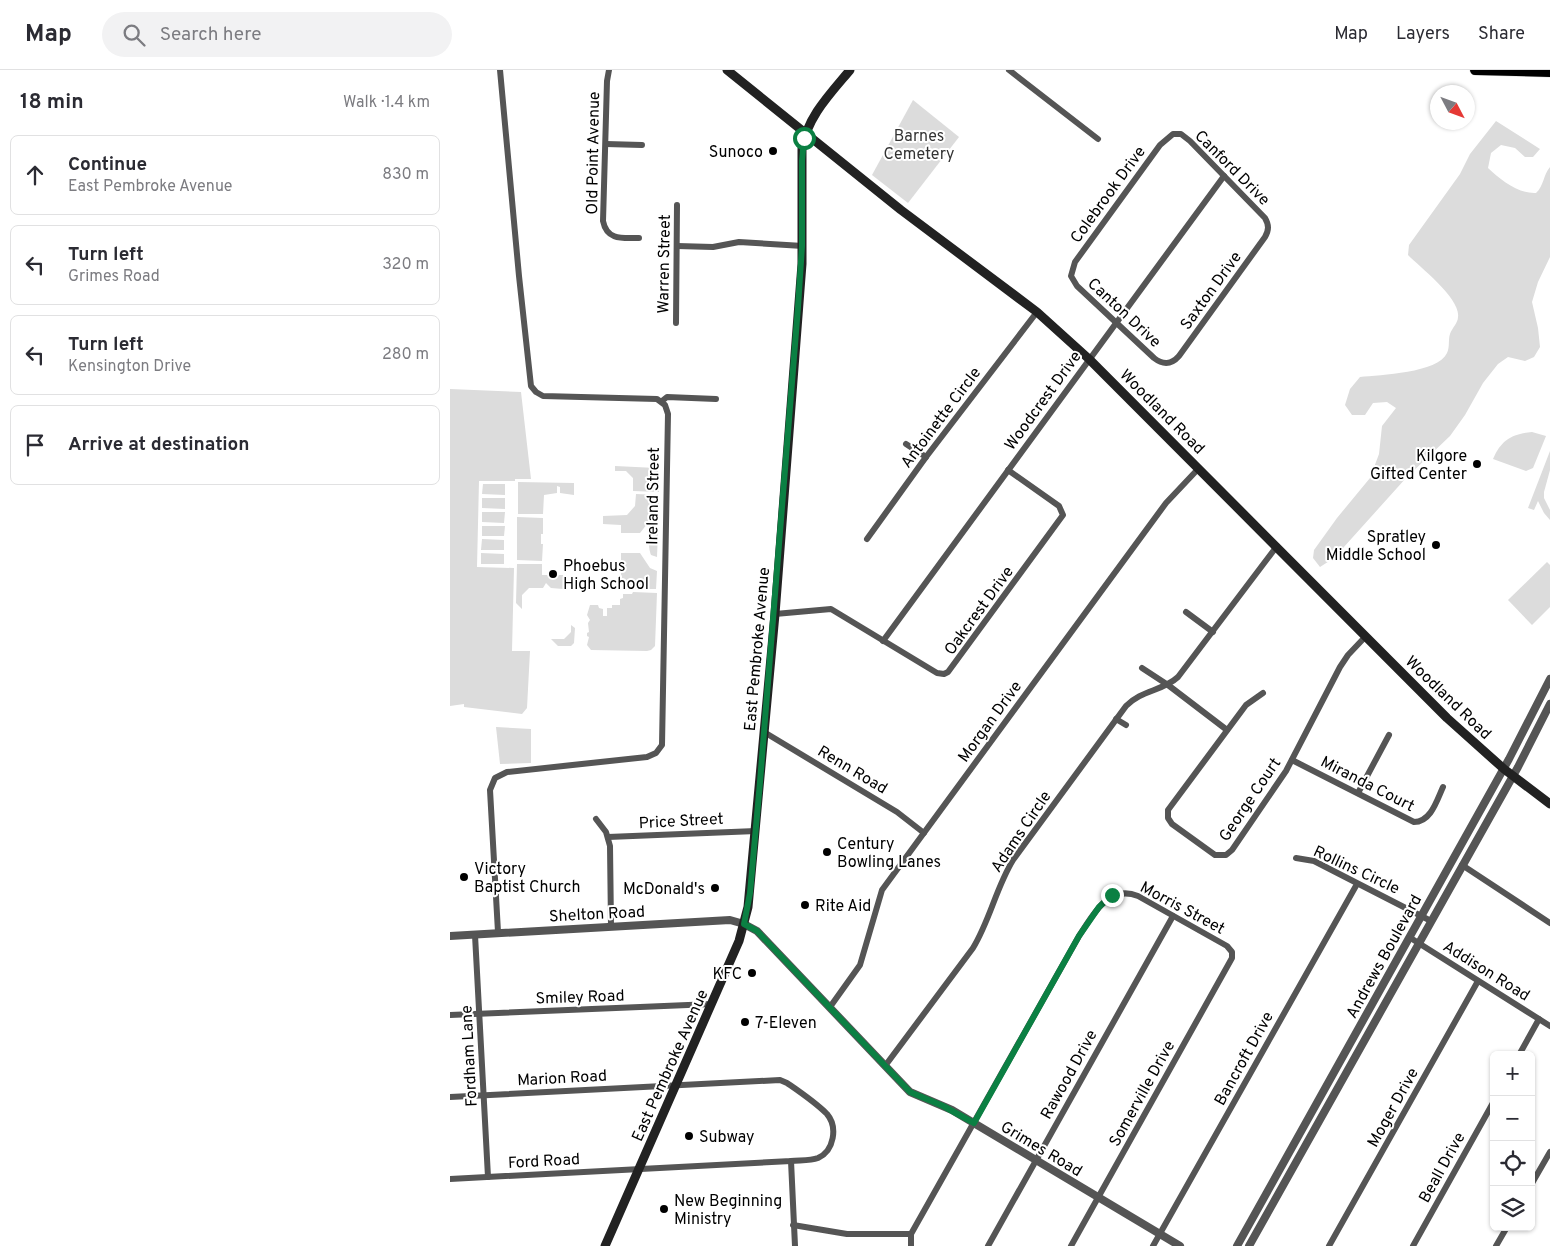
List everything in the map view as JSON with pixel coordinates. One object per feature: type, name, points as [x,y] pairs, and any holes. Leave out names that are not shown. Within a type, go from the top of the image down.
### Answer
[{"type":"main road","name":"Woodland Road","points":[[727,70],[901,210],[1037,312],[1089,359],[1447,718],[1504,769],[1550,804]]},
{"type":"main road","name":"East Pembroke Avenue","points":[[605,1246],[712,1004],[744,924],[750,893],[775,614],[802,246],[802,156],[806,134],[816,113],[850,70]]},
{"type":"main road","points":[[1475,70],[1550,72]]},
{"type":"street","points":[[500,70],[519,276],[532,386],[536,392],[543,396],[652,398],[662,402],[667,397],[716,399]]},
{"type":"street","name":"Old Point Avenue","points":[[609,70],[604,227],[612,236],[640,238]]},
{"type":"street","points":[[1009,70],[1098,139]]},
{"type":"street","name":"Canford Drive","points":[[1173,134],[1181,134],[1185,137],[1265,218],[1268,226]]},
{"type":"street","name":"Colebrook Drive","points":[[1071,276],[1075,262],[1160,146],[1173,134]]},
{"type":"street","points":[[606,144],[642,145]]},
{"type":"street","name":"Woodcrest Drive","points":[[884,640],[1224,176]]},
{"type":"street","name":"Warren Street","points":[[676,323],[678,205]]},
{"type":"street","name":"Saxton Drive","points":[[1166,364],[1179,356],[1265,237],[1268,226]]},
{"type":"street","points":[[677,246],[716,247],[739,242],[802,246]]},
{"type":"street","name":"Canton Drive","points":[[1071,276],[1077,286],[1154,358],[1166,364]]},
{"type":"street","name":"Antoinette Circle","points":[[867,539],[926,457],[1037,312]]},
{"type":"street","name":"Ireland Street","points":[[498,932],[490,790],[495,778],[507,772],[647,757],[656,753],[662,745],[668,414],[662,402]]},
{"type":"street","points":[[906,444],[926,457]]},
{"type":"street","name":"Morgan Drive","points":[[830,1007],[860,965],[882,890],[1166,503],[1198,468]]},
{"type":"street","name":"Oakcrest Drive","points":[[775,614],[831,609],[937,672],[944,674],[948,672],[1062,518],[1063,512],[1059,506],[1008,470]]},
{"type":"street","name":"Adams Circle","points":[[885,1066],[973,948],[984,926],[1001,882],[1014,860],[1126,706],[1136,697],[1168,685],[1181,674],[1277,546]]},
{"type":"street","points":[[1186,612],[1213,632]]},
{"type":"street","name":"George Court","points":[[1264,693],[1246,705],[1170,806],[1167,813],[1169,821],[1174,826],[1215,855],[1226,855],[1232,850],[1292,760],[1340,667],[1348,655],[1366,636]]},
{"type":"street","points":[[1142,668],[1168,685],[1226,730]]},
{"type":"street","name":"Andrews Boulevard","points":[[1237,1246],[1504,769],[1549,684]]},
{"type":"street","name":"Andrews Boulevard","points":[[1249,1246],[1513,776],[1550,704]]},
{"type":"street","points":[[1116,720],[1126,724]]},
{"type":"street","name":"Renn Road","points":[[764,732],[897,812],[924,833]]},
{"type":"street","points":[[1358,793],[1389,735]]},
{"type":"street","name":"Miranda Court","points":[[1292,760],[1411,822],[1423,821],[1428,816],[1443,786]]},
{"type":"street","points":[[596,819],[608,837],[610,846],[611,926]]},
{"type":"street","name":"Price Street","points":[[608,837],[756,831]]},
{"type":"street","name":"Rollins Circle","points":[[1296,858],[1314,861],[1431,921]]},
{"type":"street","points":[[1462,865],[1550,923]]},
{"type":"street","name":"Bancroft Drive","points":[[1153,1246],[1357,884]]},
{"type":"street","name":"Morris Street","points":[[974,1123],[1079,936],[1103,902],[1112,895],[1117,893],[1133,894],[1227,946],[1232,952]]},
{"type":"street","name":"Rawood Drive","points":[[988,1246],[1173,916]]},
{"type":"street","name":"Shelton Road","points":[[450,936],[730,920],[744,924]]},
{"type":"street","name":"Grimes Road","points":[[744,924],[757,931],[913,1094],[943,1106],[974,1123],[1180,1246]]},
{"type":"street","name":"Fordham Lane","points":[[475,935],[488,1177]]},
{"type":"street","name":"Addison Road","points":[[1410,937],[1550,1026]]},
{"type":"street","name":"Somerville Drive","points":[[1071,1246],[1230,961],[1232,952]]},
{"type":"street","name":"Moger Drive","points":[[1329,1246],[1478,981]]},
{"type":"street","name":"Smiley Road","points":[[450,1015],[712,1004]]},
{"type":"street","points":[[1522,1051],[1539,1019]]},
{"type":"street","name":"Marion Road","points":[[450,1096],[780,1080],[828,1116],[832,1123],[834,1134],[828,1150],[820,1157],[791,1161]]},
{"type":"street","name":"Beall Drive","points":[[1413,1246],[1490,1108]]},
{"type":"street","points":[[911,1246],[911,1234],[974,1123]]},
{"type":"street","points":[[1535,1178],[1550,1152]]},
{"type":"street","points":[[791,1161],[794,1246]]},
{"type":"street","name":"Ford Road","points":[[450,1179],[791,1161]]},
{"type":"street","points":[[793,1225],[847,1234],[911,1234]]},
{"type":"street","points":[[1496,1246],[1505,1231]]},
{"type":"green space","name":"Barnes Cemetery","points":[[913,100],[959,137],[908,203],[872,175]]},
{"type":"green space","points":[[1496,121],[1540,149],[1533,157],[1525,157],[1515,148],[1501,145],[1491,153],[1488,168],[1493,173],[1516,189],[1536,193],[1541,187],[1550,167],[1550,257],[1538,282],[1532,302],[1540,347],[1534,357],[1525,361],[1508,357],[1498,364],[1483,383],[1465,415],[1450,436],[1406,478],[1334,558],[1320,567],[1313,558],[1314,550],[1370,478],[1379,454],[1382,426],[1396,408],[1387,402],[1373,403],[1365,415],[1352,415],[1345,405],[1350,389],[1360,377],[1421,369],[1441,360],[1448,351],[1450,334],[1458,319],[1457,310],[1447,293],[1408,255],[1409,245],[1460,174],[1470,154]]},
{"type":"green space","points":[[450,389],[521,392],[531,479],[479,481],[477,567],[514,568],[512,651],[530,651],[527,708],[522,714],[464,707],[464,704],[450,706]]},
{"type":"green space","points":[[1532,432],[1546,436],[1533,468],[1526,471],[1493,459],[1496,452],[1508,439],[1519,434]]},
{"type":"green space","points":[[1550,451],[1550,470],[1544,498],[1550,510],[1550,520],[1538,501],[1534,510],[1528,508]]},
{"type":"green space","points":[[615,466],[656,468],[659,473],[659,492],[633,491],[633,478],[626,471],[615,471]]},
{"type":"green space","points":[[518,482],[574,483],[574,495],[560,493],[560,487],[557,486],[557,493],[544,495],[543,514],[518,514]]},
{"type":"green space","points":[[483,484],[505,484],[505,495],[482,494]]},
{"type":"green space","points":[[636,494],[659,495],[659,515],[651,519],[640,533],[621,533],[621,525],[603,524],[603,516],[627,515],[635,506]]},
{"type":"green space","points":[[482,498],[505,498],[505,509],[482,508]]},
{"type":"green space","points":[[482,512],[505,512],[504,523],[482,522]]},
{"type":"green space","points":[[517,517],[543,518],[543,534],[541,534],[541,544],[543,544],[542,561],[517,560]]},
{"type":"green space","points":[[482,526],[505,526],[504,536],[482,536]]},
{"type":"green space","points":[[658,531],[657,557],[651,555],[649,544],[652,534]]},
{"type":"green space","points":[[482,539],[504,540],[504,550],[481,550]]},
{"type":"green space","points":[[481,553],[504,554],[504,564],[481,564]]},
{"type":"green space","points":[[621,553],[640,553],[650,568],[657,571],[656,589],[631,589],[631,587],[624,586],[624,579],[621,579]]},
{"type":"green space","points":[[1547,562],[1550,565],[1550,607],[1532,625],[1508,600]]},
{"type":"green space","points":[[517,564],[542,564],[542,575],[563,575],[563,589],[551,588],[546,583],[543,588],[529,588],[522,595],[522,609],[516,603]]},
{"type":"green space","points":[[633,592],[657,593],[655,646],[647,651],[591,650],[587,645],[589,637],[587,636],[589,632],[588,623],[590,620],[587,615],[590,605],[598,605],[599,608],[603,609],[603,616],[607,616],[607,608],[612,608],[612,605],[620,605],[620,599],[623,598],[623,594],[632,594]]},
{"type":"green space","points":[[571,625],[575,628],[574,643],[571,646],[558,646],[551,639],[564,639],[571,632]]},
{"type":"green space","points":[[496,727],[531,729],[531,763],[500,764]]},
{"type":"place","name":"Sunoco","points":[[773,151]]},
{"type":"place","name":"Kilgore Gifted Center","points":[[1477,464]]},
{"type":"place","name":"Spratley Middle School","points":[[1436,545]]},
{"type":"place","name":"Phoebus High School","points":[[553,574]]},
{"type":"place","name":"Century Bowling Lanes","points":[[827,852]]},
{"type":"place","name":"Victory Baptist Church","points":[[464,877]]},
{"type":"place","name":"McDonald's","points":[[715,888]]},
{"type":"place","name":"Rite Aid","points":[[805,905]]},
{"type":"place","name":"KFC","points":[[752,973]]},
{"type":"place","name":"7-Eleven","points":[[745,1022]]},
{"type":"place","name":"Subway","points":[[689,1136]]},
{"type":"place","name":"New Beginning Ministry","points":[[664,1209]]},
{"type":"route","points":[[804,138],[802,149],[802,246],[775,614],[750,893],[744,924],[757,931],[910,1092],[952,1110],[974,1123],[1079,936],[1103,902],[1112,895]]}]
